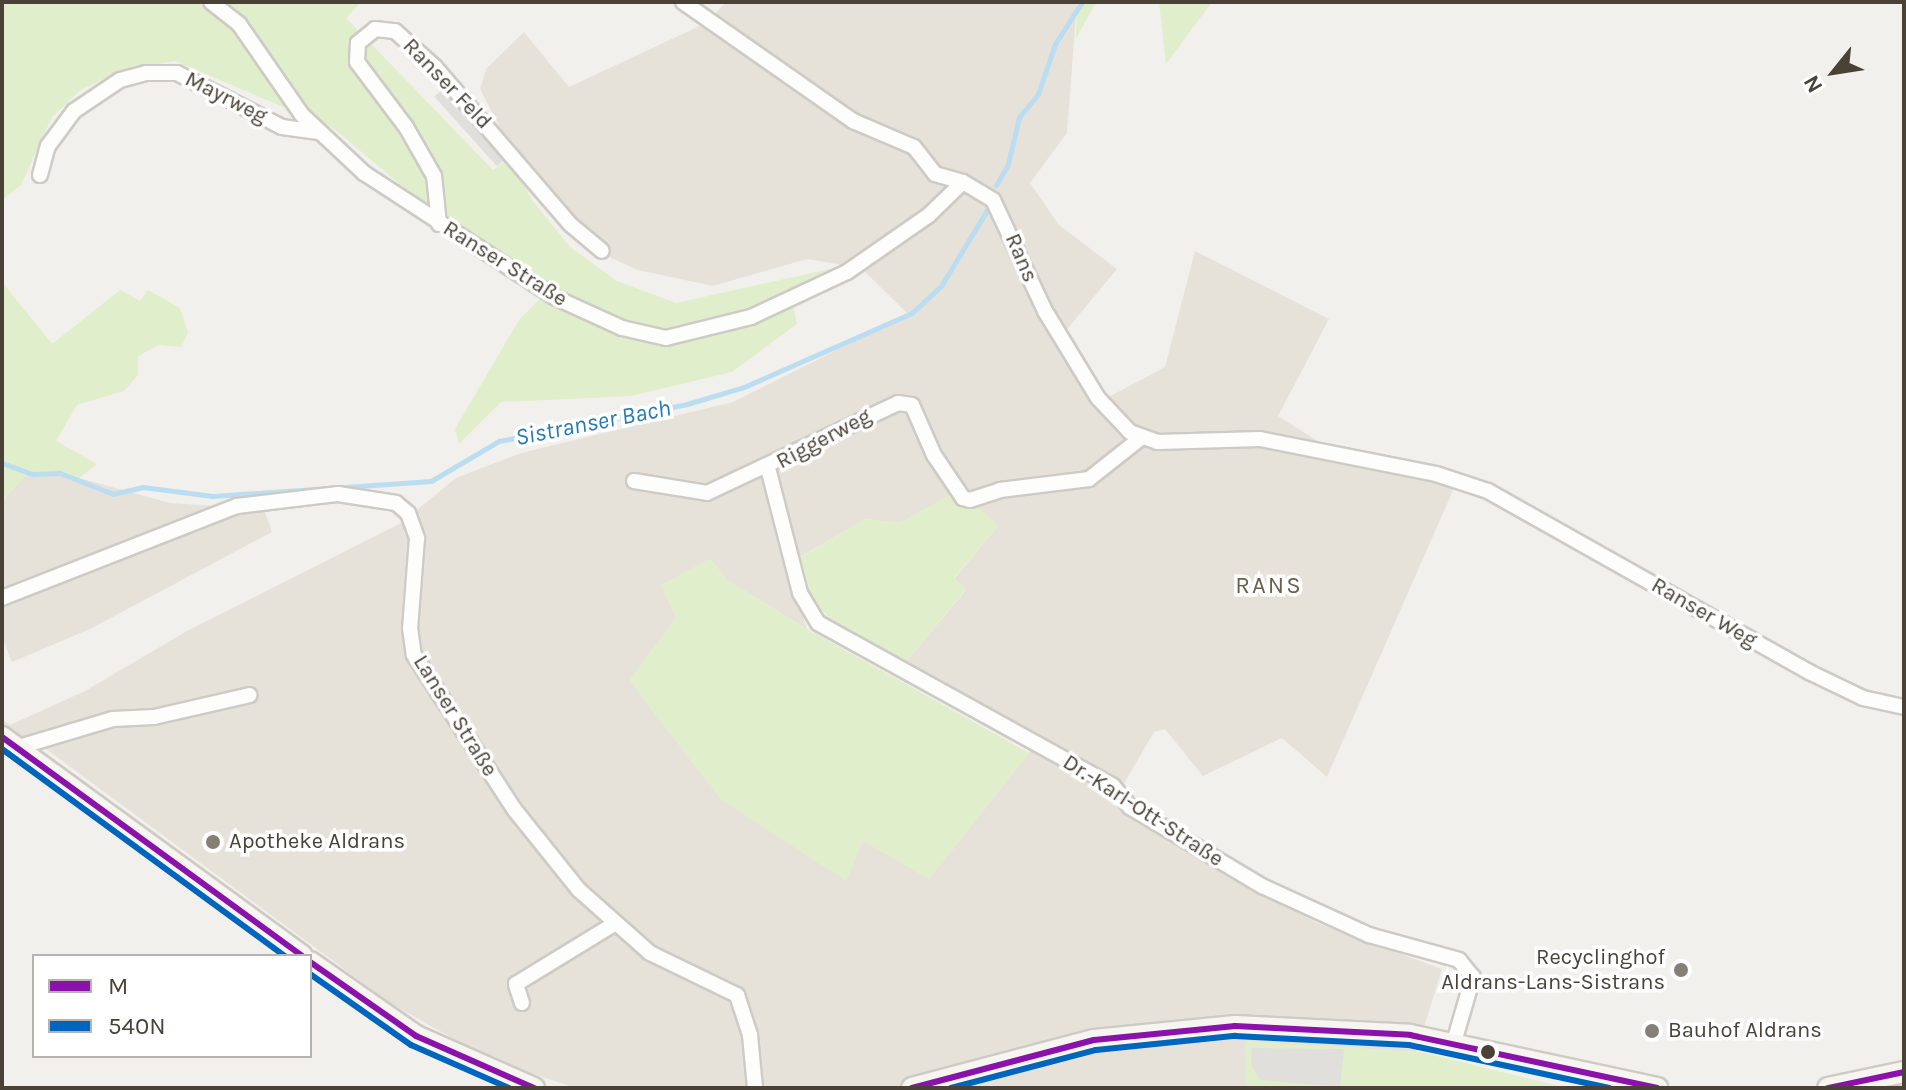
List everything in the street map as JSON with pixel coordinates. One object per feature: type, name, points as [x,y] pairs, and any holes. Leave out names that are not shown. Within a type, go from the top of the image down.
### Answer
[{"type":"main road","points":[[11,742],[299,954]]},
{"type":"main road","points":[[312,963],[416,1036],[534,1088]]},
{"type":"main road","points":[[912,1088],[1094,1040],[1185,1029],[1298,1026],[1454,1042],[1657,1088]]},
{"type":"main road","points":[[1828,1088],[1904,1072]]},
{"type":"street","name":"Ranser Straße","points":[[211,2],[239,24],[266,67],[319,132],[364,173],[554,297],[653,338],[743,321],[817,288],[870,257],[929,215],[963,182]]},
{"type":"street","points":[[683,2],[853,121],[914,147],[935,174],[963,182]]},
{"type":"street","name":"Ranser Feld","points":[[439,224],[434,176],[406,127],[357,62],[358,43],[375,29],[395,31],[435,67],[571,225],[602,251]]},
{"type":"street","name":"Mayrweg","points":[[40,175],[48,146],[74,111],[120,80],[146,73],[177,73],[282,127],[319,132]]},
{"type":"street","name":"Rans","points":[[963,182],[993,200],[1045,311],[1088,383],[1113,416],[1141,438]]},
{"type":"street","name":"Riggerweg","points":[[634,481],[707,493],[768,468],[881,409],[907,402],[917,412],[934,455],[963,498],[1089,479],[1141,438]]},
{"type":"street","name":"Ranser Weg","points":[[1141,438],[1174,442],[1260,439],[1436,474],[1512,501],[1809,672],[1863,698],[1904,707]]},
{"type":"street","name":"Dr.-Karl-Ott-Straße","points":[[768,468],[800,593],[818,623],[1113,786],[1130,807],[1262,886],[1369,935],[1459,960],[1473,977],[1454,1042]]},
{"type":"street","name":"Lanser Straße","points":[[2,598],[115,549],[237,506],[338,494],[383,498],[402,507],[415,528],[418,567],[413,600],[414,655],[521,819],[614,924],[650,953],[737,995],[749,1027],[755,1088]]},
{"type":"street","points":[[11,742],[113,719],[154,717],[250,695]]},
{"type":"street","points":[[522,1003],[516,984],[614,924]]},
{"type":"shaded area","points":[[726,2],[1077,2],[1067,133],[1030,183],[1059,225],[1117,269],[1064,333],[1105,399],[1165,367],[1195,251],[1329,319],[1278,416],[1324,445],[1455,486],[1327,777],[1282,738],[1203,776],[1165,729],[1154,732],[1112,804],[1317,923],[1442,969],[1415,1056],[1553,1088],[576,1088],[491,1060],[390,1003],[46,749],[2,735],[2,720],[10,725],[85,691],[187,631],[401,523],[456,478],[521,453],[733,402],[908,314],[861,268],[807,259],[713,286],[638,270],[596,251],[532,189],[480,89],[486,69],[524,32],[569,87],[706,23]],"holes":[[[952,494],[998,526],[954,579],[966,590],[904,664],[1040,739],[929,879],[863,840],[846,880],[676,618],[662,585],[710,559],[727,580],[807,629],[786,565],[866,519],[900,523]]]},
{"type":"shaded area","points":[[444,88],[507,158],[497,167],[434,97]]},
{"type":"shaded area","points":[[29,472],[79,478],[170,503],[264,509],[272,532],[90,629],[12,662],[2,637],[2,501]]},
{"type":"shaded area","points":[[1252,1048],[1344,1049],[1340,1087],[1260,1080],[1251,1065]]},
{"type":"green space","points":[[2,2],[361,2],[346,18],[493,170],[510,159],[532,200],[570,247],[617,281],[676,303],[830,269],[790,289],[797,324],[732,372],[631,396],[501,402],[459,444],[455,429],[519,320],[551,288],[452,228],[333,128],[175,61],[122,70],[81,90],[52,117],[21,185],[2,200]]},
{"type":"green space","points":[[1077,2],[1096,2],[1076,39]]},
{"type":"green space","points":[[1159,2],[1212,2],[1166,64]]},
{"type":"green space","points":[[2,282],[52,344],[120,290],[140,301],[148,290],[180,308],[188,333],[181,347],[159,345],[138,356],[138,375],[124,391],[77,405],[56,441],[97,464],[79,478],[29,472],[2,501]]},
{"type":"green space","points":[[952,494],[979,507],[998,526],[954,578],[966,589],[904,664],[829,619],[811,596],[801,557],[866,519],[900,523]]},
{"type":"green space","points":[[710,559],[727,580],[807,629],[1029,753],[929,879],[863,841],[846,881],[720,799],[629,680],[676,618],[661,585]]},
{"type":"green space","points":[[1245,1041],[1421,1052],[1567,1088],[1246,1088]]},
{"type":"waterway","name":"Sistranser Bach","points":[[996,185],[1008,164],[1019,117],[1038,94],[1055,44],[1082,2]]},
{"type":"waterway","name":"Sistranser Bach","points":[[2,463],[33,474],[60,473],[113,494],[143,487],[212,496],[431,481],[499,441],[687,404],[744,387],[912,313],[941,286],[987,210]]},
{"type":"transit line","name":"M","points":[[2,737],[299,954]]},
{"type":"transit line","name":"540N","points":[[2,749],[282,954]]},
{"type":"transit line","name":"M","points":[[312,963],[416,1036],[534,1088]]},
{"type":"transit line","name":"540N","points":[[312,975],[411,1045],[509,1088]]},
{"type":"transit line","name":"M","points":[[912,1088],[1094,1040],[1235,1026],[1410,1035],[1657,1088]]},
{"type":"transit line","name":"540N","points":[[951,1088],[1096,1050],[1235,1036],[1409,1045],[1609,1088]]},
{"type":"transit line","name":"M","points":[[1828,1088],[1904,1072]]},
{"type":"place","name":"Apotheke Aldrans","points":[[213,842]]},
{"type":"place","name":"Recyclinghof Aldrans-Lans-Sistrans","points":[[1681,970]]},
{"type":"place","name":"Bauhof Aldrans","points":[[1652,1031]]},
{"type":"district","name":"RANS","points":[[1269,586]]}]
